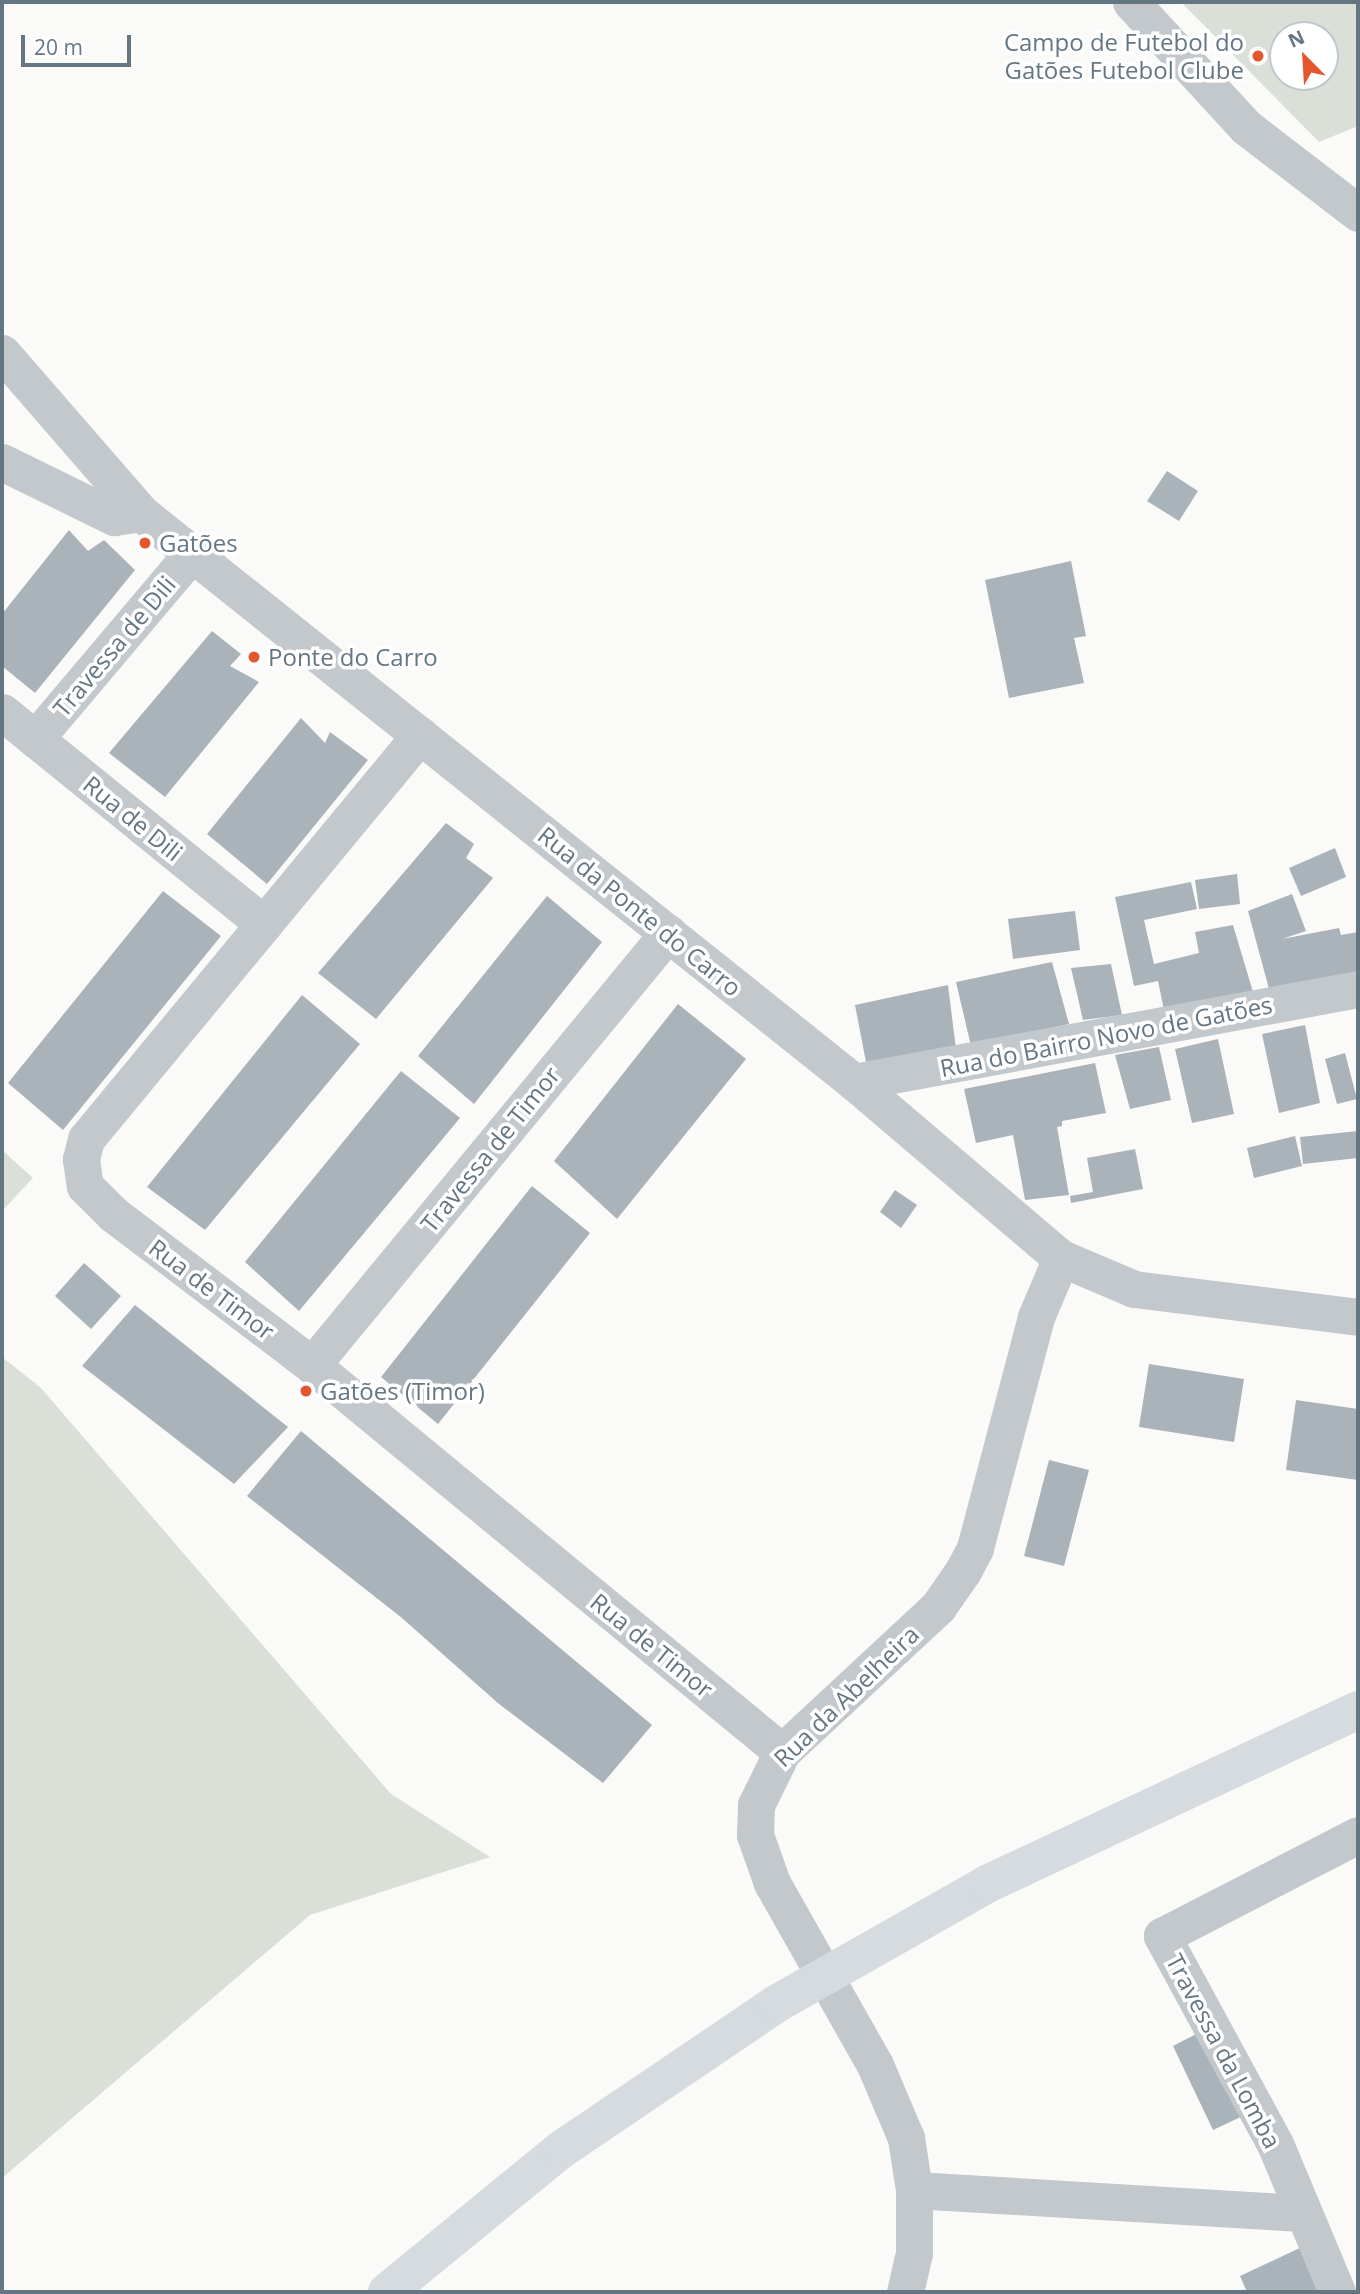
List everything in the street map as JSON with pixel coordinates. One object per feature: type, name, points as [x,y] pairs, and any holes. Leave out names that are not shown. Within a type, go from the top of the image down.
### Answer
[{"type":"highway","points":[[387,2292],[562,2149],[687,2060],[799,1990],[988,1884],[1358,1710]]},
{"type":"street","points":[[1131,2],[1246,127],[1358,213]]},
{"type":"street","name":"Rua da Ponte do Carro","points":[[2,353],[141,513],[855,1082],[1061,1258],[1133,1289],[1358,1317]]},
{"type":"street","points":[[2,463],[114,517],[141,513]]},
{"type":"street","name":"Travessa de Dili","points":[[35,739],[192,553]]},
{"type":"street","name":"Rua de Dili","points":[[2,712],[264,924]]},
{"type":"street","name":"Rua de Timor","points":[[420,735],[86,1139],[81,1159],[85,1186],[113,1214],[312,1365],[782,1752]]},
{"type":"street","name":"Travessa de Timor","points":[[312,1365],[668,933]]},
{"type":"street","name":"Rua do Bairro Novo de Gatões","points":[[855,1082],[1358,989]]},
{"type":"street","name":"Rua da Abelheira","points":[[905,2292],[914,2253],[914,2190],[906,2138],[875,2065],[772,1883],[755,1835],[756,1805],[782,1752],[938,1607],[963,1571],[975,1548],[1036,1317],[1061,1258]]},
{"type":"street","name":"Travessa da Lomba","points":[[1337,2292],[1275,2144],[1162,1936],[1358,1835]]},
{"type":"street","points":[[914,2190],[1303,2213]]},
{"type":"shaded area","name":"Campo de Futebol do Gatões Futebol Clube","points":[[1181,2],[1358,2],[1358,126],[1319,142]]},
{"type":"shaded area","points":[[2,1150],[33,1178],[2,1211]]},
{"type":"shaded area","points":[[2,1357],[41,1388],[391,1794],[490,1857],[310,1915],[2,2178]]},
{"type":"building","points":[[1167,471],[1198,491],[1179,521],[1147,501]]},
{"type":"building","points":[[69,530],[88,551],[104,540],[135,570],[35,693],[2,666],[2,614]]},
{"type":"building","points":[[1071,561],[1086,636],[1074,638],[1084,683],[1009,698],[985,580]]},
{"type":"building","points":[[212,631],[241,654],[230,666],[259,682],[165,797],[109,753]]},
{"type":"building","points":[[301,718],[325,743],[330,732],[368,760],[267,884],[207,834]]},
{"type":"building","points":[[446,823],[474,844],[466,858],[493,878],[376,1019],[318,973]]},
{"type":"building","points":[[1335,848],[1346,877],[1301,896],[1289,868]]},
{"type":"building","points":[[1237,874],[1240,904],[1199,909],[1195,880]]},
{"type":"building","points":[[1191,882],[1197,909],[1144,920],[1154,964],[1199,953],[1195,932],[1233,925],[1253,992],[1164,1010],[1158,981],[1134,986],[1115,897]]},
{"type":"building","points":[[163,891],[221,936],[63,1130],[8,1083]]},
{"type":"building","points":[[1292,894],[1306,931],[1282,939],[1339,928],[1341,935],[1358,932],[1358,976],[1269,989],[1248,911]]},
{"type":"building","points":[[547,896],[602,942],[474,1104],[418,1056]]},
{"type":"building","points":[[1075,911],[1080,950],[1013,959],[1008,919]]},
{"type":"building","points":[[1052,962],[1069,1024],[971,1046],[956,982]]},
{"type":"building","points":[[1111,964],[1122,1015],[1083,1020],[1071,968]]},
{"type":"building","points":[[948,985],[956,1049],[866,1062],[855,1005]]},
{"type":"building","points":[[302,995],[360,1044],[205,1230],[147,1187]]},
{"type":"building","points":[[678,1004],[746,1059],[617,1219],[554,1161]]},
{"type":"building","points":[[1305,1025],[1320,1103],[1279,1113],[1262,1034]]},
{"type":"building","points":[[1218,1039],[1234,1114],[1192,1123],[1175,1049]]},
{"type":"building","points":[[1159,1047],[1171,1100],[1130,1109],[1115,1055]]},
{"type":"building","points":[[1345,1053],[1357,1099],[1337,1104],[1325,1059]]},
{"type":"building","points":[[1095,1063],[1106,1113],[1062,1121],[1062,1126],[1057,1127],[1069,1195],[1025,1200],[1013,1135],[976,1143],[964,1089]]},
{"type":"building","points":[[401,1071],[460,1118],[299,1311],[245,1262]]},
{"type":"building","points":[[1358,1131],[1358,1158],[1303,1164],[1300,1137]]},
{"type":"building","points":[[1295,1136],[1302,1166],[1254,1178],[1247,1148]]},
{"type":"building","points":[[1135,1149],[1143,1189],[1071,1203],[1070,1196],[1093,1192],[1087,1158]]},
{"type":"building","points":[[532,1186],[590,1233],[438,1424],[381,1377]]},
{"type":"building","points":[[895,1190],[917,1205],[901,1228],[880,1212]]},
{"type":"building","points":[[84,1263],[121,1296],[91,1329],[55,1296]]},
{"type":"building","points":[[135,1305],[288,1427],[234,1484],[82,1366]]},
{"type":"building","points":[[1149,1364],[1244,1379],[1234,1442],[1139,1427]]},
{"type":"building","points":[[1296,1400],[1358,1409],[1358,1480],[1286,1470]]},
{"type":"building","points":[[301,1431],[652,1725],[603,1783],[499,1704],[402,1618],[247,1496]]},
{"type":"building","points":[[1049,1460],[1089,1470],[1064,1566],[1024,1556]]},
{"type":"building","points":[[1206,2029],[1247,2114],[1213,2130],[1173,2046]]},
{"type":"building","points":[[1304,2246],[1325,2292],[1247,2292],[1240,2276]]},
{"type":"place","name":"Campo de Futebol do Gatões Futebol Clube","points":[[1258,56]]},
{"type":"place","name":"Gatões","points":[[145,543]]},
{"type":"place","name":"Ponte do Carro","points":[[254,657]]},
{"type":"place","name":"Gatões (Timor)","points":[[306,1391]]}]
